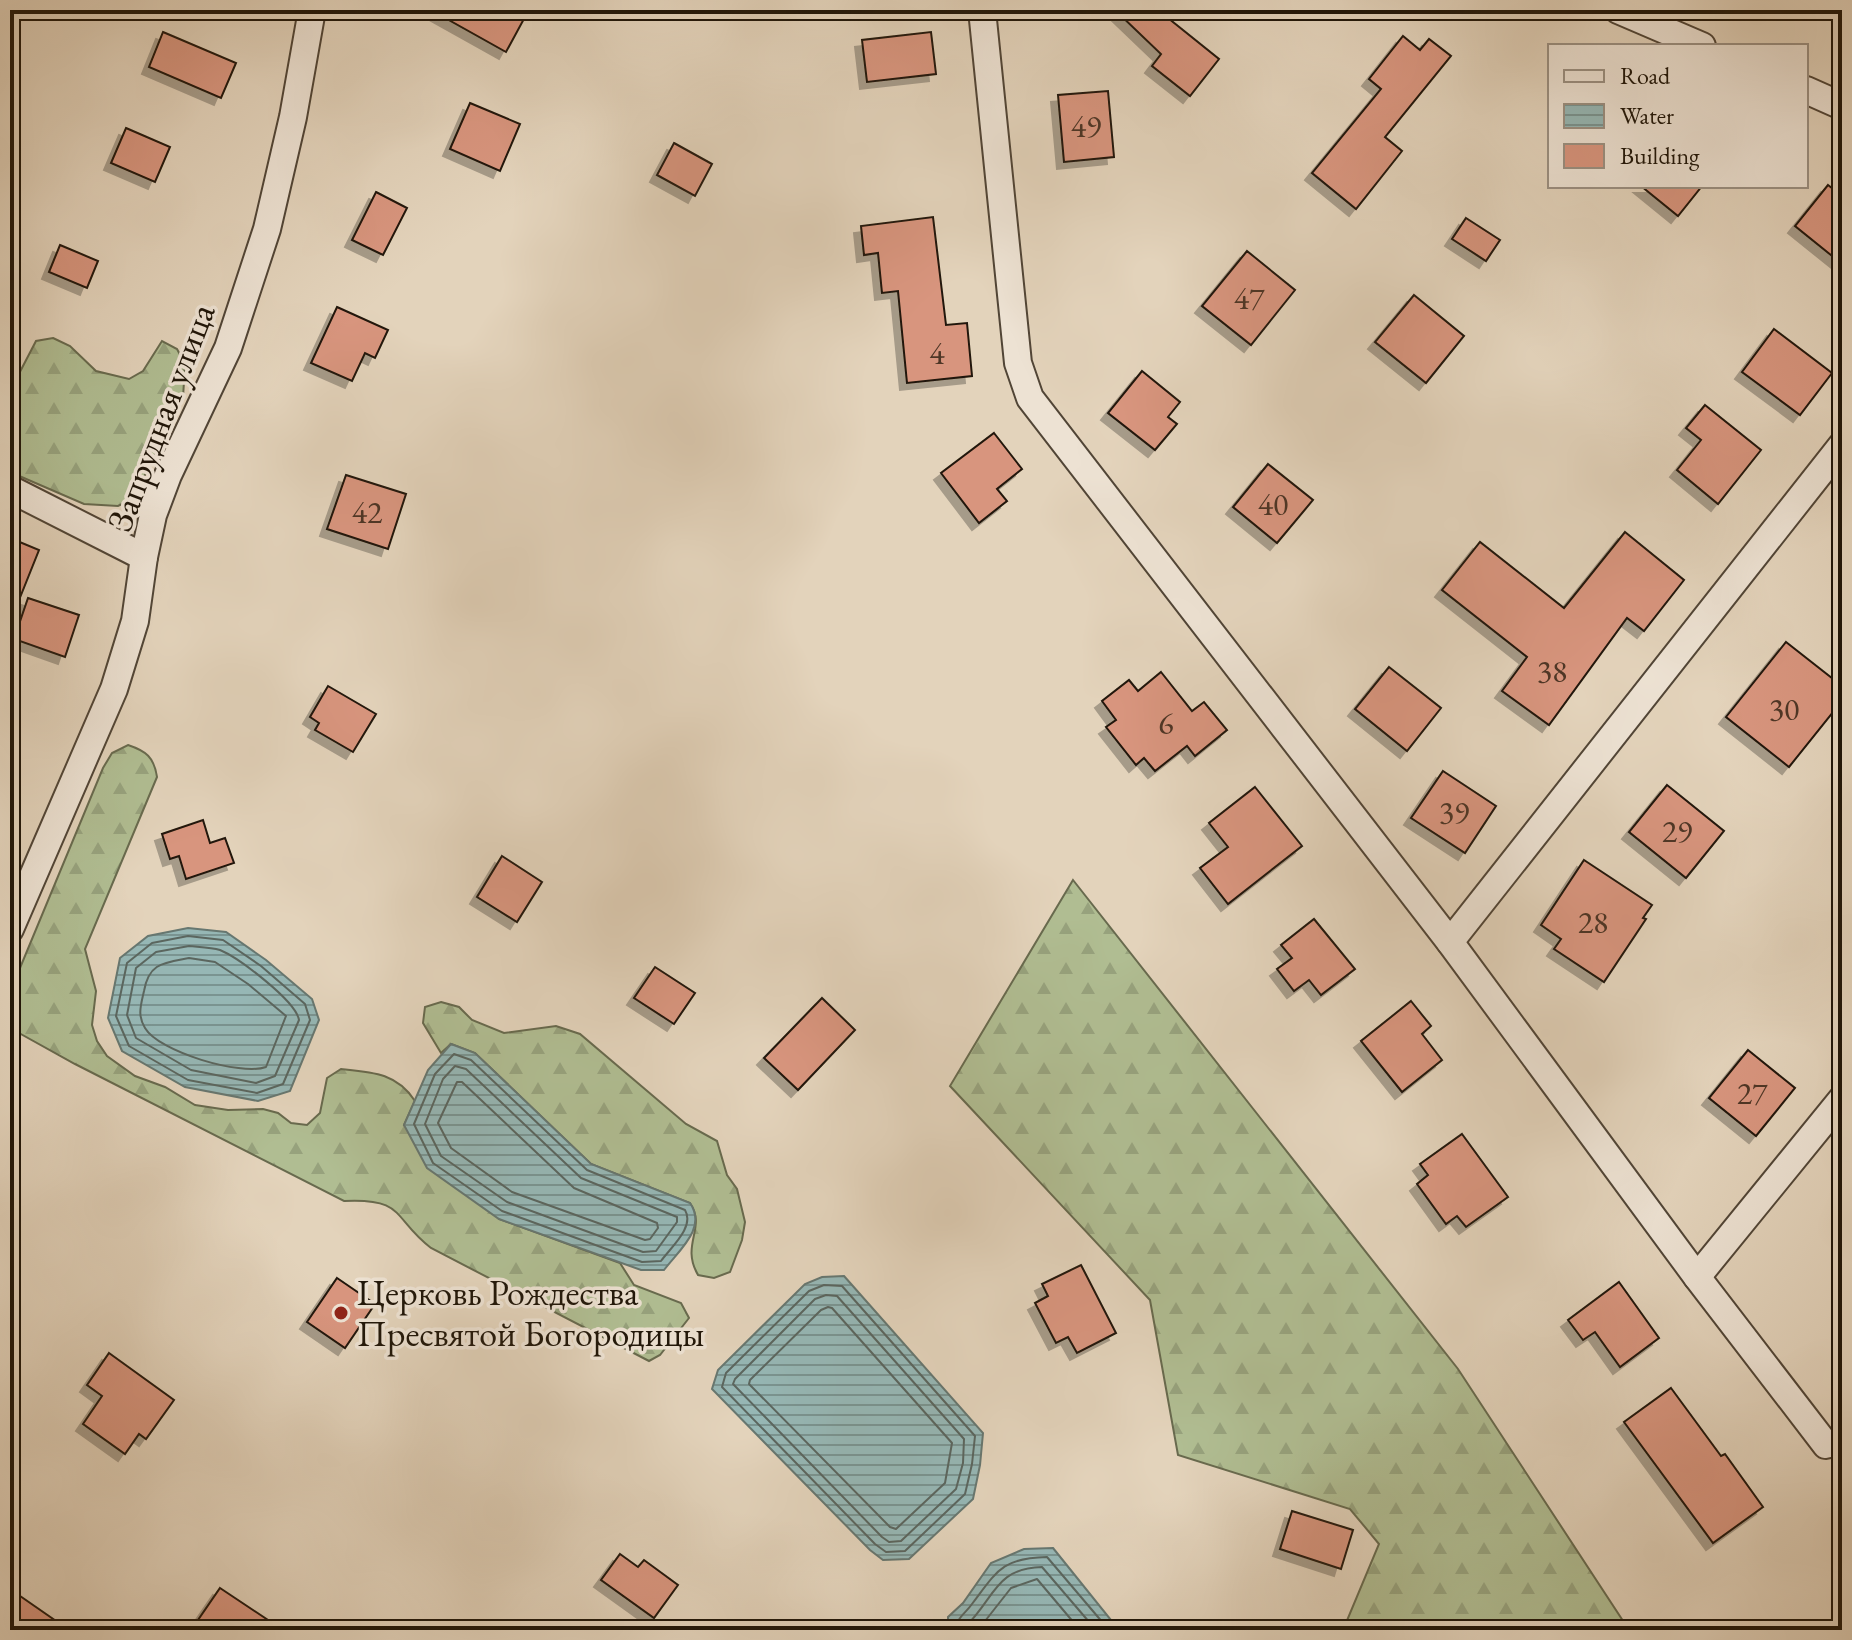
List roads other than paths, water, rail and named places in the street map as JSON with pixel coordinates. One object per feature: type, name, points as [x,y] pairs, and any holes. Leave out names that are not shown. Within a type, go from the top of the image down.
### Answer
[{"type":"street","name":"Запрудная улица","points":[[10,929],[114,689],[135,621],[153,515],[228,348],[267,229],[293,117],[312,10]]},
{"type":"street","points":[[982,10],[1018,363],[1030,398],[1450,942],[1697,1277],[1826,1445]]},
{"type":"street","points":[[1618,10],[1697,44]]},
{"type":"street","points":[[1808,91],[1842,106]]},
{"type":"street","points":[[1450,942],[1842,445]]},
{"type":"street","points":[[10,489],[144,557]]},
{"type":"street","points":[[1697,1277],[1842,1099]]},
{"type":"water","points":[[188,928],[226,932],[266,960],[312,999],[319,1020],[290,1091],[258,1101],[185,1087],[122,1051],[108,1018],[120,958],[148,936]]},
{"type":"water","points":[[451,1044],[475,1053],[591,1164],[690,1203],[695,1221],[693,1230],[664,1270],[641,1270],[499,1219],[427,1168],[404,1125],[428,1070]]},
{"type":"water","points":[[844,1276],[983,1433],[973,1499],[909,1559],[883,1560],[870,1550],[712,1389],[718,1370],[805,1284],[822,1277]]},
{"type":"water","points":[[1053,1548],[1119,1630],[948,1630],[948,1617],[963,1603],[991,1563],[1024,1549]]},
{"type":"place","name":"Церковь Рождества Пресвятой Богородицы","points":[[341,1313]]}]
